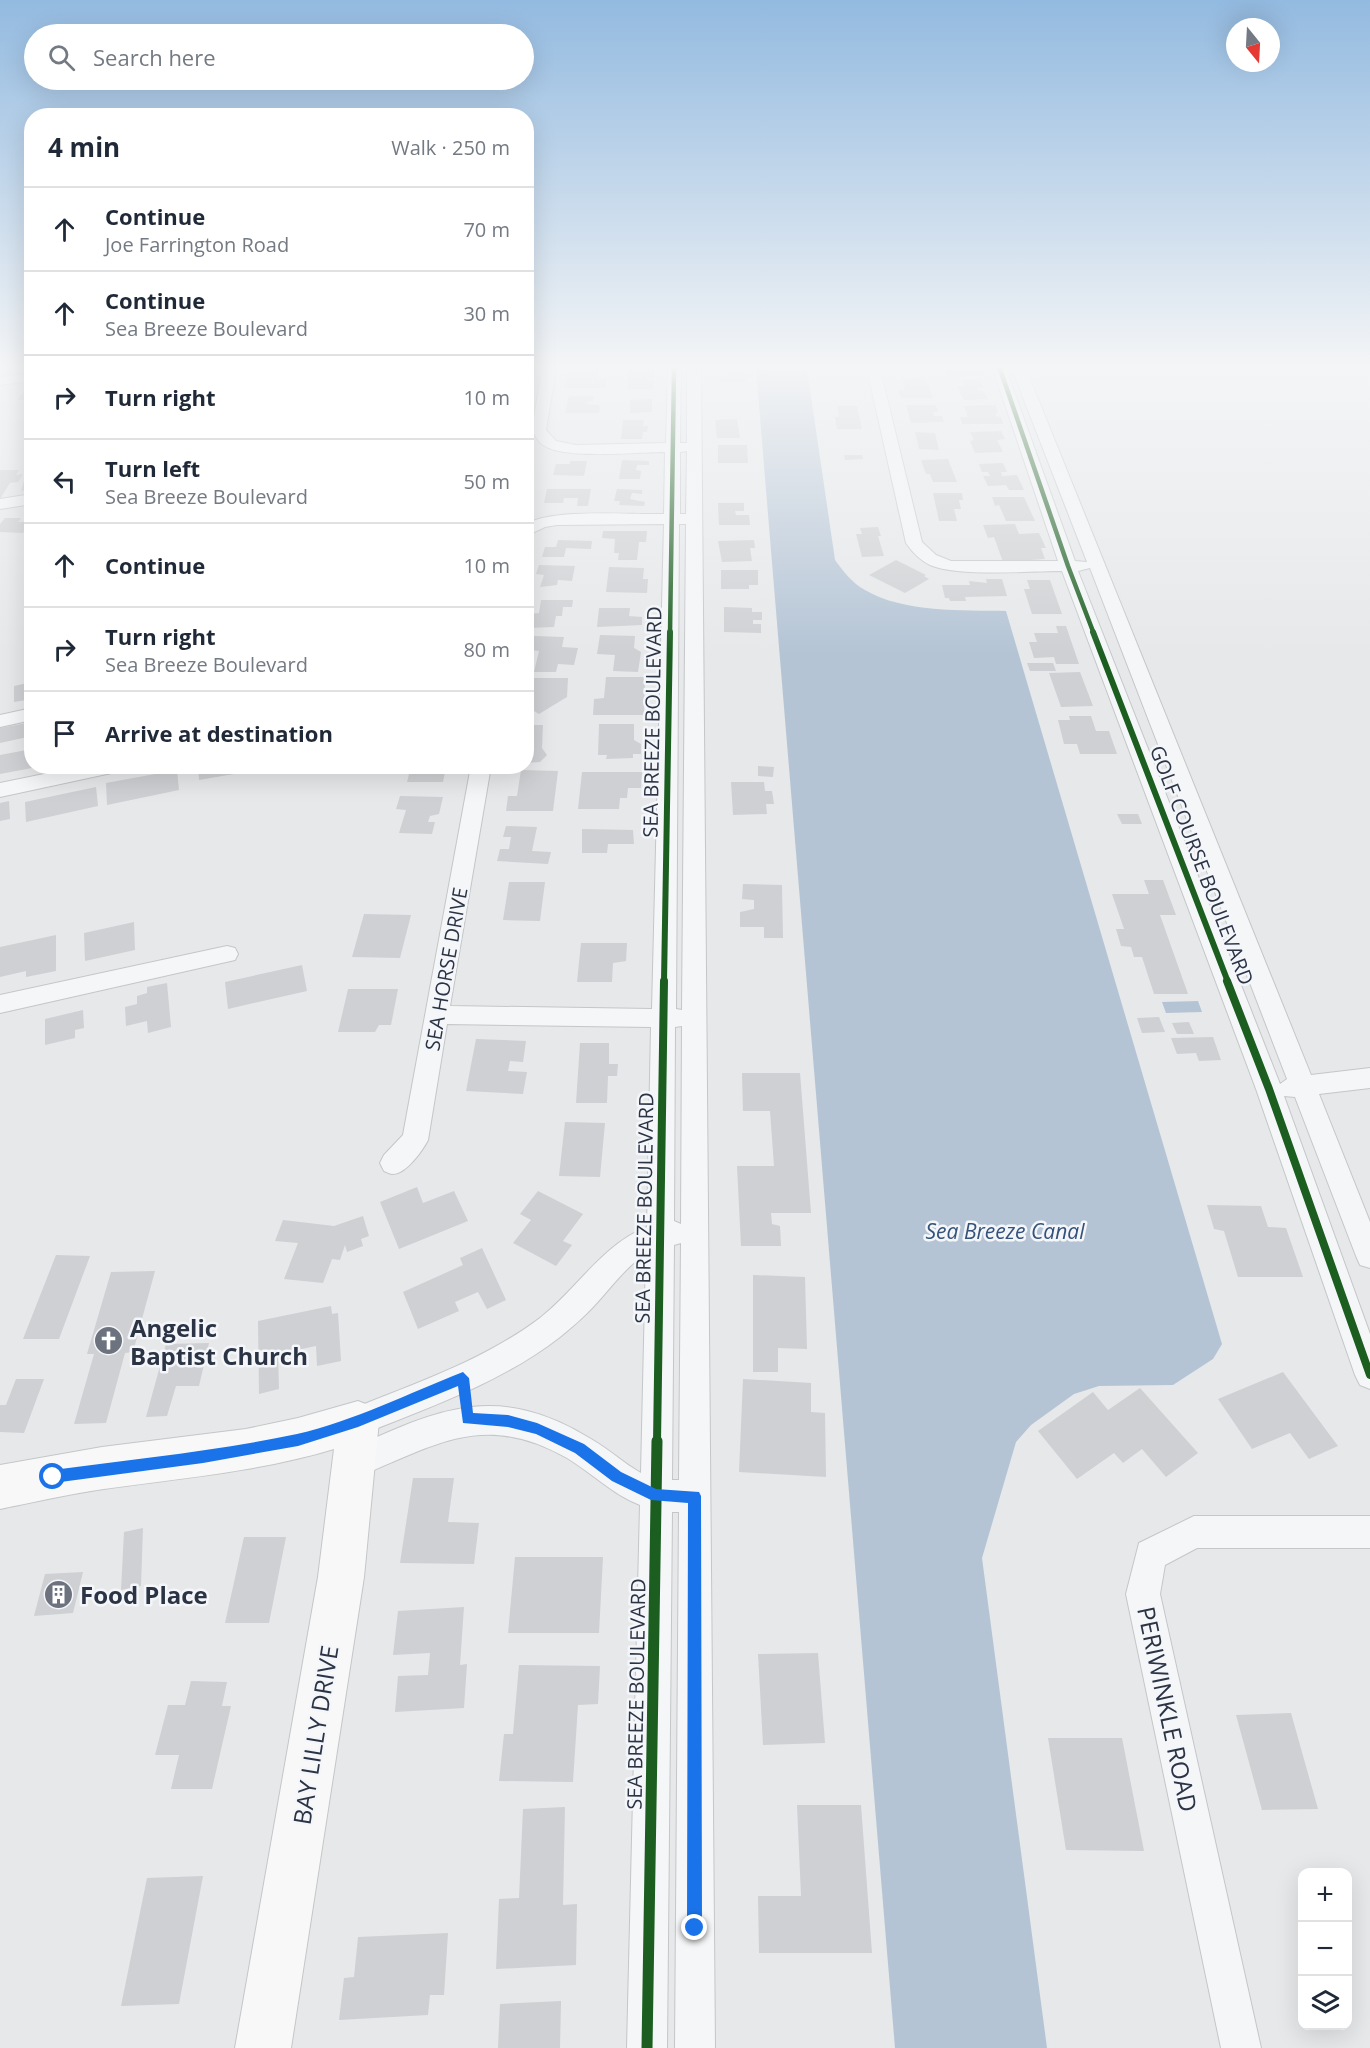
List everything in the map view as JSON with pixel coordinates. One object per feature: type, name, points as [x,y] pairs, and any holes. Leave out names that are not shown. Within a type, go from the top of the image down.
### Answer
[{"type":"main road","points":[[0,1487],[102,1468],[246,1450],[298,1439],[357,1442]]},
{"type":"main road","name":"BAY LILLY DRIVE","points":[[263,2048],[341,1577],[357,1442]]},
{"type":"street","name":"SEA BREEZE BOULEVARD","points":[[647,2048],[664,1018],[684,465]]},
{"type":"street","points":[[896,465],[914,543],[921,554],[951,566],[1097,566]]},
{"type":"street","name":"GOLF COURSE BOULEVARD","points":[[1033,465],[1068,566],[1269,1089],[1370,1375]]},
{"type":"street","name":"GOLF COURSE BOULEVARD","points":[[1057,465],[1370,1256]]},
{"type":"street","points":[[0,504],[24,500]]},
{"type":"street","name":"SEA BREEZE BOULEVARD","points":[[683,519],[694,1018],[695,2048]]},
{"type":"street","points":[[534,526],[557,520],[683,519]]},
{"type":"street","points":[[0,721],[24,716]]},
{"type":"street","points":[[0,790],[77,774]]},
{"type":"street","name":"SEA HORSE DRIVE","points":[[393,1163],[415,1140],[480,774]]},
{"type":"street","points":[[0,1004],[226,954]]},
{"type":"street","points":[[438,1015],[694,1018]]},
{"type":"street","points":[[1269,1089],[1305,1088],[1370,1078]]},
{"type":"street","points":[[660,1233],[695,1232]]},
{"type":"street","name":"SEA BREEZE BOULEVARD","points":[[357,1442],[535,1337],[572,1309],[615,1261],[633,1245],[660,1233]]},
{"type":"street","points":[[463,1378],[467,1419]]},
{"type":"street","points":[[357,1442],[407,1439],[467,1419],[508,1421],[537,1429],[579,1449],[616,1477],[656,1495],[695,1496]]},
{"type":"street","name":"PERIWINKLE ROAD","points":[[1241,2048],[1143,1594],[1151,1555],[1194,1532],[1370,1532]]},
{"type":"water","name":"Sea Breeze Canal","points":[[764,465],[821,465],[835,560],[860,587],[897,603],[915,606],[952,610],[1006,611],[1222,1344],[1213,1359],[1173,1385],[1099,1386],[1074,1394],[1031,1425],[1016,1442],[982,1558],[1047,2048],[895,2048]]},
{"type":"water","points":[[1198,1001],[1202,1012],[1166,1013],[1162,1002]]},
{"type":"building","points":[[556,465],[586,465],[584,476],[553,475]]},
{"type":"building","points":[[621,465],[649,465],[637,465],[636,470],[641,471],[640,479],[619,479]]},
{"type":"building","points":[[923,465],[950,465],[957,482],[933,482],[930,474],[926,474]]},
{"type":"building","points":[[979,465],[1004,465],[1007,472],[1001,472],[1002,476],[1017,475],[1024,490],[1009,490],[1006,485],[988,486],[983,476],[990,476],[988,472],[982,472]]},
{"type":"building","points":[[0,470],[19,470],[16,475],[23,474],[18,482],[10,483],[0,499]]},
{"type":"building","points":[[547,489],[591,489],[588,506],[577,506],[578,498],[564,498],[563,503],[544,503]]},
{"type":"building","points":[[617,489],[642,490],[642,494],[632,493],[630,499],[645,502],[644,506],[619,505],[620,501],[614,501]]},
{"type":"building","points":[[933,493],[962,493],[963,500],[959,500],[961,509],[954,509],[957,521],[939,521]]},
{"type":"building","points":[[992,497],[1024,497],[1035,521],[1006,521],[999,505],[995,506]]},
{"type":"building","points":[[718,503],[744,503],[744,511],[735,511],[736,515],[749,515],[750,525],[719,525]]},
{"type":"building","points":[[5,518],[21,518],[18,522],[24,522],[24,532],[0,532],[0,524]]},
{"type":"building","points":[[1015,524],[1019,534],[1039,533],[1046,548],[1041,548],[1045,559],[1003,562],[994,537],[988,538],[983,525]]},
{"type":"building","points":[[878,527],[881,536],[878,536],[884,556],[862,557],[856,534],[862,534],[860,528]]},
{"type":"building","points":[[603,531],[647,531],[646,542],[639,542],[637,560],[618,560],[619,553],[614,553],[615,539],[602,538]]},
{"type":"building","points":[[558,540],[592,541],[591,549],[566,548],[564,557],[542,557],[545,547],[556,547]]},
{"type":"building","points":[[754,540],[755,548],[750,548],[752,561],[722,562],[718,541]]},
{"type":"building","points":[[896,560],[926,575],[924,576],[929,579],[905,593],[869,575]]},
{"type":"building","points":[[539,565],[575,566],[572,581],[558,580],[557,585],[540,587],[544,575],[536,574]]},
{"type":"building","points":[[609,567],[644,568],[643,579],[648,579],[647,593],[606,592]]},
{"type":"building","points":[[721,570],[758,570],[758,585],[749,585],[749,589],[721,589]]},
{"type":"building","points":[[986,579],[1002,579],[1007,596],[965,597],[966,601],[950,601],[949,598],[945,598],[942,585],[970,585],[969,581],[987,583]]},
{"type":"building","points":[[1027,580],[1050,580],[1062,614],[1032,614],[1024,589],[1030,589]]},
{"type":"building","points":[[541,600],[573,600],[572,607],[563,607],[562,616],[556,616],[554,627],[534,628],[534,614],[539,613]]},
{"type":"building","points":[[724,607],[752,608],[752,612],[762,612],[762,620],[753,620],[753,624],[761,624],[761,633],[724,632]]},
{"type":"building","points":[[599,608],[630,608],[629,616],[642,617],[642,625],[597,627]]},
{"type":"building","points":[[1056,626],[1066,626],[1079,664],[1056,664],[1054,657],[1034,658],[1029,642],[1037,642],[1034,633],[1058,633]]},
{"type":"building","points":[[600,635],[635,636],[634,648],[641,652],[638,672],[613,671],[615,655],[597,654]]},
{"type":"building","points":[[534,636],[564,637],[562,647],[578,648],[574,665],[558,664],[556,672],[534,672],[539,651],[534,650]]},
{"type":"building","points":[[1027,663],[1053,663],[1056,671],[1030,671]]},
{"type":"building","points":[[1080,672],[1093,706],[1061,707],[1049,673]]},
{"type":"building","points":[[606,677],[645,677],[644,715],[593,715],[594,699],[604,698]]},
{"type":"building","points":[[534,678],[568,678],[567,697],[539,714],[534,711]]},
{"type":"building","points":[[24,684],[24,700],[14,702],[14,686]]},
{"type":"building","points":[[1069,716],[1091,716],[1096,731],[1109,731],[1117,754],[1080,754],[1077,744],[1064,744],[1058,720],[1070,720]]},
{"type":"building","points":[[24,724],[24,738],[0,743],[0,728]]},
{"type":"building","points":[[599,724],[634,724],[634,740],[641,744],[641,754],[633,754],[633,758],[606,759],[607,755],[598,755]]},
{"type":"building","points":[[534,725],[543,725],[542,748],[547,755],[540,762],[534,762]]},
{"type":"building","points":[[24,750],[24,770],[0,774],[0,755]]},
{"type":"building","points":[[758,766],[774,767],[773,777],[758,776]]},
{"type":"building","points":[[534,770],[558,771],[553,811],[506,811],[508,796],[517,796],[520,774],[534,774]]},
{"type":"building","points":[[582,772],[642,772],[641,788],[628,788],[627,798],[620,798],[619,809],[578,809]]},
{"type":"building","points":[[155,774],[177,774],[179,790],[107,805],[106,783]]},
{"type":"building","points":[[199,774],[234,774],[199,780]]},
{"type":"building","points":[[409,774],[444,774],[443,782],[407,782]]},
{"type":"building","points":[[731,782],[764,782],[765,791],[772,791],[774,804],[766,804],[767,814],[733,815]]},
{"type":"building","points":[[96,787],[98,806],[26,822],[25,802]]},
{"type":"building","points":[[400,796],[443,797],[439,814],[430,816],[428,822],[435,822],[432,834],[399,833],[406,810],[396,809]]},
{"type":"building","points":[[9,801],[10,819],[0,821],[0,803]]},
{"type":"building","points":[[1117,814],[1138,814],[1142,824],[1122,824]]},
{"type":"building","points":[[506,826],[537,827],[532,851],[551,852],[548,864],[497,861],[500,849],[509,849],[511,837],[503,837]]},
{"type":"building","points":[[582,829],[633,830],[634,844],[608,844],[607,853],[582,853]]},
{"type":"building","points":[[1144,880],[1163,880],[1176,915],[1160,915],[1188,994],[1154,994],[1142,957],[1134,957],[1131,947],[1121,946],[1116,929],[1124,929],[1112,894],[1149,894]]},
{"type":"building","points":[[509,882],[545,882],[540,921],[503,920]]},
{"type":"building","points":[[743,884],[782,885],[783,938],[764,938],[764,927],[740,927],[740,912],[754,909],[754,900],[742,899]]},
{"type":"building","points":[[364,914],[411,915],[400,958],[352,957]]},
{"type":"building","points":[[134,922],[135,950],[85,961],[84,933]]},
{"type":"building","points":[[56,935],[56,971],[26,977],[26,971],[0,977],[0,947]]},
{"type":"building","points":[[581,943],[627,943],[626,961],[613,963],[612,982],[577,982]]},
{"type":"building","points":[[302,965],[307,991],[228,1009],[225,982]]},
{"type":"building","points":[[167,983],[171,1027],[148,1033],[147,1021],[126,1026],[125,1007],[137,1004],[137,996],[147,993],[147,987]]},
{"type":"building","points":[[348,989],[398,989],[391,1025],[379,1025],[375,1032],[338,1032]]},
{"type":"building","points":[[83,1010],[84,1028],[75,1030],[75,1038],[45,1045],[45,1019]]},
{"type":"building","points":[[1159,1017],[1165,1032],[1142,1033],[1137,1018]]},
{"type":"building","points":[[1189,1022],[1194,1034],[1177,1034],[1172,1023]]},
{"type":"building","points":[[1213,1037],[1221,1060],[1199,1061],[1196,1053],[1177,1054],[1171,1038]]},
{"type":"building","points":[[476,1039],[526,1041],[523,1062],[510,1061],[508,1071],[527,1072],[523,1094],[466,1091]]},
{"type":"building","points":[[580,1043],[609,1043],[609,1064],[618,1064],[617,1076],[608,1076],[607,1103],[576,1103]]},
{"type":"building","points":[[742,1073],[800,1073],[811,1213],[771,1213],[772,1224],[780,1226],[781,1246],[741,1246],[737,1166],[774,1166],[770,1111],[743,1111]]},
{"type":"building","points":[[565,1122],[605,1123],[600,1177],[559,1176]]},
{"type":"building","points":[[417,1187],[423,1203],[454,1191],[468,1221],[399,1249],[380,1202]]},
{"type":"building","points":[[538,1191],[583,1214],[563,1241],[572,1245],[556,1266],[513,1243],[531,1220],[520,1214]]},
{"type":"building","points":[[1207,1205],[1261,1206],[1268,1227],[1286,1228],[1303,1277],[1238,1277],[1224,1231],[1214,1229]]},
{"type":"building","points":[[363,1216],[369,1236],[361,1239],[363,1246],[347,1252],[345,1245],[340,1260],[332,1259],[323,1283],[284,1279],[298,1243],[275,1241],[283,1220],[334,1226]]},
{"type":"building","points":[[482,1248],[506,1300],[487,1309],[478,1292],[455,1302],[459,1311],[418,1329],[403,1292],[463,1265],[460,1258]]},
{"type":"building","points":[[56,1255],[90,1256],[59,1339],[23,1339]]},
{"type":"building","points":[[155,1271],[133,1352],[125,1353],[106,1423],[74,1424],[94,1354],[87,1354],[111,1272]]},
{"type":"building","points":[[753,1275],[805,1277],[807,1349],[778,1348],[778,1372],[753,1372]]},
{"type":"building","points":[[331,1306],[332,1314],[338,1313],[341,1361],[317,1366],[316,1346],[278,1354],[279,1389],[259,1394],[258,1321]]},
{"type":"building","points":[[209,1343],[199,1386],[176,1386],[167,1416],[146,1417],[166,1344]]},
{"type":"building","points":[[1283,1372],[1338,1446],[1309,1459],[1290,1433],[1252,1449],[1218,1399]]},
{"type":"building","points":[[16,1379],[44,1379],[24,1433],[0,1432],[0,1405],[6,1405]]},
{"type":"building","points":[[743,1379],[811,1383],[811,1412],[825,1413],[826,1477],[739,1472]]},
{"type":"building","points":[[1140,1388],[1198,1453],[1166,1477],[1142,1449],[1123,1463],[1114,1453],[1077,1479],[1038,1431],[1093,1392],[1108,1410]]},
{"type":"building","points":[[413,1478],[454,1478],[448,1522],[479,1523],[474,1564],[400,1563]]},
{"type":"building","points":[[143,1528],[141,1586],[121,1590],[124,1532]]},
{"type":"building","points":[[244,1537],[286,1537],[269,1623],[225,1623]]},
{"type":"building","points":[[515,1557],[603,1557],[599,1633],[508,1633]]},
{"type":"building","name":"Food Place","points":[[83,1572],[73,1613],[34,1616],[45,1574]]},
{"type":"building","points":[[464,1607],[460,1665],[467,1664],[464,1708],[395,1712],[398,1676],[428,1675],[430,1653],[393,1655],[398,1611]]},
{"type":"building","points":[[818,1653],[825,1743],[763,1745],[758,1654]]},
{"type":"building","points":[[519,1665],[600,1666],[598,1704],[578,1705],[573,1782],[499,1781],[504,1734],[513,1734]]},
{"type":"building","points":[[191,1681],[227,1682],[222,1706],[231,1706],[212,1789],[171,1789],[179,1755],[155,1755],[168,1705],[185,1705]]},
{"type":"building","points":[[1291,1713],[1318,1809],[1262,1810],[1236,1715]]},
{"type":"building","points":[[1048,1738],[1122,1738],[1144,1851],[1066,1850]]},
{"type":"building","points":[[797,1805],[861,1805],[872,1953],[759,1953],[758,1896],[801,1896]]},
{"type":"building","points":[[565,1807],[563,1905],[577,1904],[576,1965],[496,1969],[499,1899],[519,1898],[523,1809]]},
{"type":"building","points":[[203,1876],[179,2004],[121,2006],[147,1878]]},
{"type":"building","points":[[448,1933],[444,1995],[430,1995],[428,2015],[339,2020],[344,1978],[354,1977],[358,1937]]},
{"type":"building","points":[[561,2001],[560,2048],[498,2048],[500,2004]]},
{"type":"cycle path","points":[[647,2048],[672,465]]},
{"type":"cycle path","points":[[1033,465],[1068,566],[1269,1089],[1370,1375]]},
{"type":"place","name":"Angelic Baptist Church","points":[[109,1341]]},
{"type":"place","name":"Food Place","points":[[59,1594]]},
{"type":"route","points":[[53,1477],[102,1468],[246,1450],[298,1439],[358,1421],[463,1378],[467,1419],[508,1421],[537,1429],[579,1449],[616,1477],[656,1495],[695,1496],[695,1928]]}]
